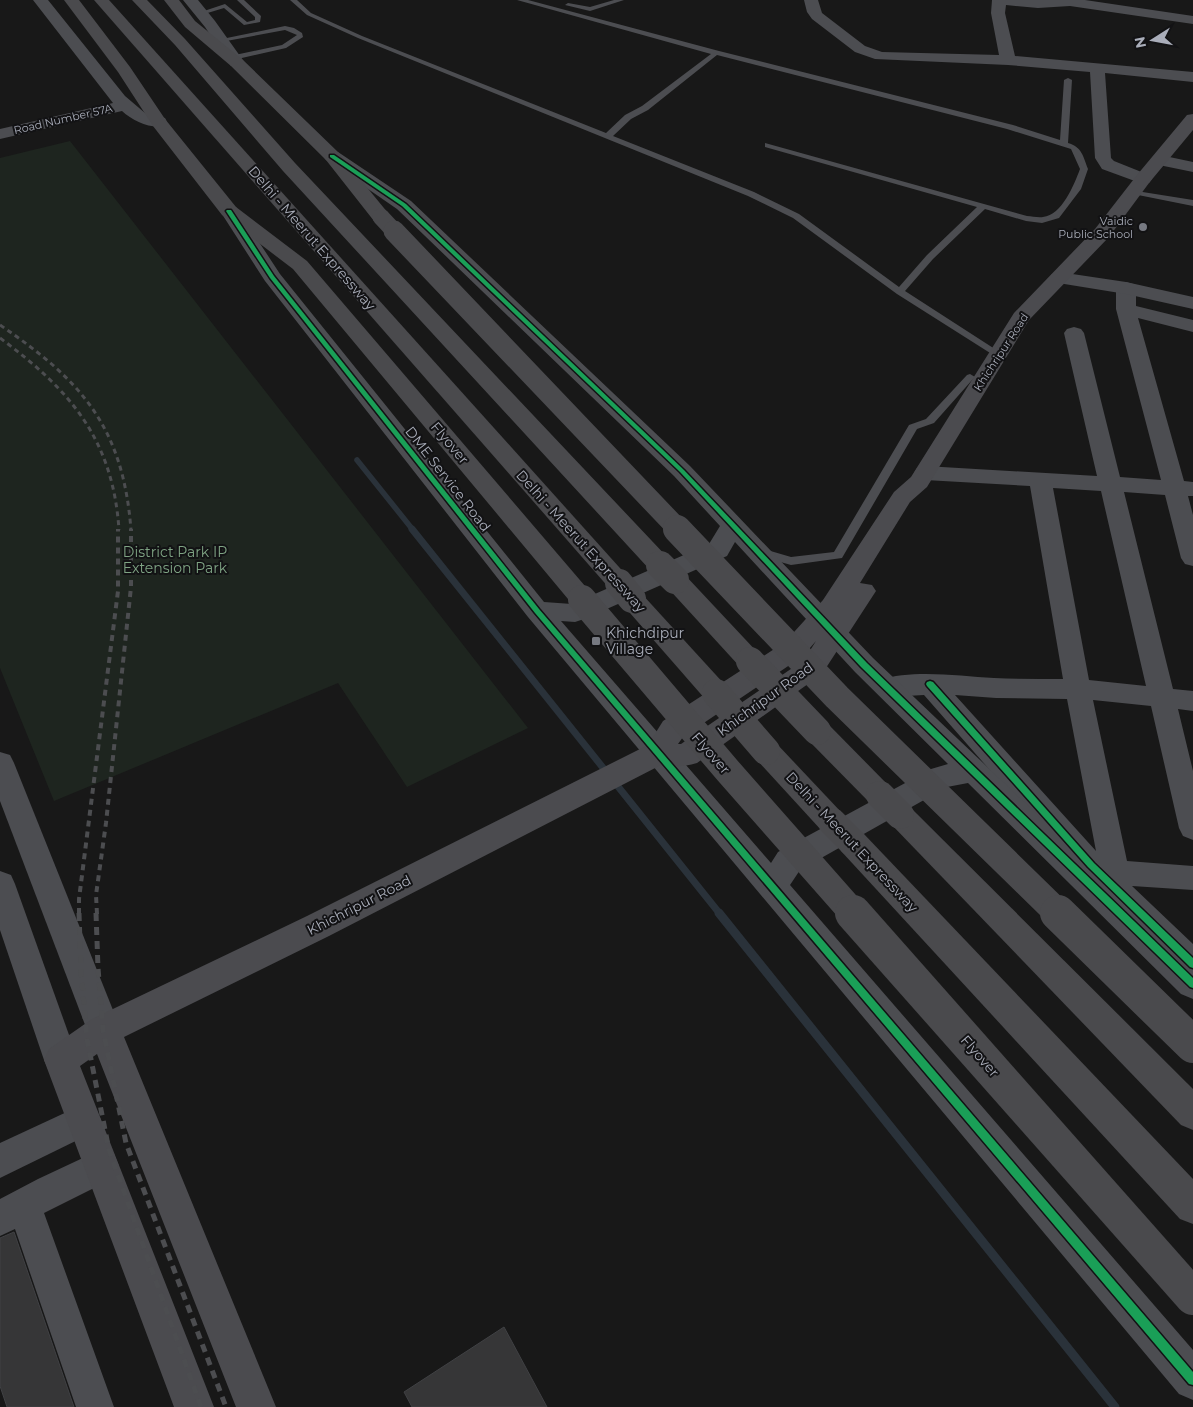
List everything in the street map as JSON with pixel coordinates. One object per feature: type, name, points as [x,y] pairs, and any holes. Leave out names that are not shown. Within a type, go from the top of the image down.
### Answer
[{"type":"highway","name":"Flyover","points":[[71,0],[124,70],[159,122],[230,211],[300,265],[674,710],[1193,1297]]},
{"type":"highway","name":"Delhi - Meerut Expressway","points":[[101,0],[766,751],[1193,1206]]},
{"type":"highway","name":"Delhi - Meerut Expressway","points":[[139,0],[180,42],[289,167],[750,661],[1193,1114]]},
{"type":"highway","points":[[170,0],[190,24],[235,61],[332,156],[381,217],[837,697],[1193,1045]]},
{"type":"main road","name":"Khichripur Road","points":[[61,1060],[104,1030],[318,926],[658,753],[673,728],[827,626],[920,502],[922,478],[1021,317],[1102,232],[1193,119]]},
{"type":"main road","points":[[104,1030],[256,1407]]},
{"type":"main road","points":[[61,1060],[194,1407]]},
{"type":"street","points":[[40,0],[120,100],[139,117],[159,122]]},
{"type":"street","points":[[811,0],[817,16],[860,49],[870,54],[880,56],[1008,60],[1193,77]]},
{"type":"street","points":[[1008,60],[998,13],[999,0],[1038,4],[1070,2],[1193,20]]},
{"type":"street","points":[[196,7],[235,61]]},
{"type":"street","points":[[1097,68],[1105,162],[1138,185]]},
{"type":"street","name":"Road Number 57A","points":[[0,122],[120,100]]},
{"type":"street","name":"Road Number 57A","points":[[0,134],[120,100]]},
{"type":"street","points":[[332,156],[404,205],[682,471],[827,626],[973,771],[1193,984]]},
{"type":"street","points":[[1160,160],[1193,166]]},
{"type":"street","name":"DME Service Road","points":[[230,211],[272,277],[537,611],[1193,1380]]},
{"type":"street","points":[[1059,278],[1126,299],[1193,326]]},
{"type":"street","points":[[1126,299],[1193,303]]},
{"type":"street","points":[[1126,299],[1184,489],[1193,558]]},
{"type":"street","points":[[1074,333],[1193,828]]},
{"type":"street","points":[[922,478],[1040,480],[1184,489]]},
{"type":"street","points":[[1040,480],[1078,689],[1103,868]]},
{"type":"street","points":[[537,611],[575,613],[718,550],[733,525]]},
{"type":"street","points":[[888,687],[930,684],[1078,689],[1193,701]]},
{"type":"street","points":[[930,684],[1193,964]]},
{"type":"street","points":[[0,763],[104,1030]]},
{"type":"street","points":[[772,887],[789,861],[941,777],[973,771]]},
{"type":"street","points":[[1103,868],[1193,878]]},
{"type":"street","points":[[0,884],[61,1060]]},
{"type":"street","points":[[0,1161],[84,1120]]},
{"type":"street","points":[[95,1407],[12,1211],[102,1166]]},
{"type":"lane","points":[[196,7],[232,0]]},
{"type":"lane","points":[[293,0],[309,14],[360,37],[752,194],[796,216],[900,292],[998,354]]},
{"type":"lane","points":[[520,0],[716,53],[1001,124],[1074,147],[1078,152],[1084,170],[1077,190],[1056,216],[1042,220],[1026,218],[768,145]]},
{"type":"lane","points":[[559,2],[590,9],[621,0]]},
{"type":"lane","points":[[196,7],[226,6],[241,1],[259,17],[258,21],[246,24],[226,6]]},
{"type":"lane","points":[[221,40],[285,28],[292,29],[300,34],[300,37],[291,44],[235,61]]},
{"type":"lane","points":[[608,136],[628,117],[645,108],[716,53]]},
{"type":"lane","points":[[1064,143],[1068,80]]},
{"type":"lane","points":[[1138,185],[1193,203]]},
{"type":"lane","points":[[900,292],[930,257],[983,206]]},
{"type":"lane","points":[[757,551],[791,561],[838,556],[913,427],[930,421],[970,377]]},
{"type":"green space","name":"District Park IP Extension Park","points":[[70,141],[528,728],[407,787],[338,683],[54,801],[0,668],[0,158]]},
{"type":"building","points":[[14,1232],[74,1407],[7,1407],[0,1386],[0,1238]]},
{"type":"building","points":[[504,1327],[547,1407],[412,1407],[404,1392]]},
{"type":"waterway","points":[[357,460],[413,530]]},
{"type":"waterway","points":[[412,529],[720,914]]},
{"type":"waterway","points":[[719,913],[1115,1407]]},
{"type":"railway","points":[[0,325],[54,366],[75,387],[93,410],[108,435],[119,462],[131,530]]},
{"type":"railway","points":[[0,338],[47,377],[84,419],[108,469],[115,498],[119,530]]},
{"type":"railway","points":[[79,913],[79,899],[118,591],[118,529]]},
{"type":"railway","points":[[97,914],[96,895],[106,823],[131,587],[131,530]]},
{"type":"railway","points":[[79,913],[81,971],[87,1039],[109,1150],[201,1407]]},
{"type":"railway","points":[[96,913],[103,1030],[126,1143],[226,1407]]},
{"type":"cycle path","points":[[332,156],[404,205],[682,471],[864,665],[1193,984]]},
{"type":"cycle path","points":[[229,211],[272,277],[537,611],[1193,1380]]},
{"type":"cycle path","points":[[930,684],[1091,865],[1193,964]]},
{"type":"place","name":"Vaidic Public School","points":[[1143,227]]},
{"type":"place","name":"Khichdipur Village","points":[[596,641]]}]
